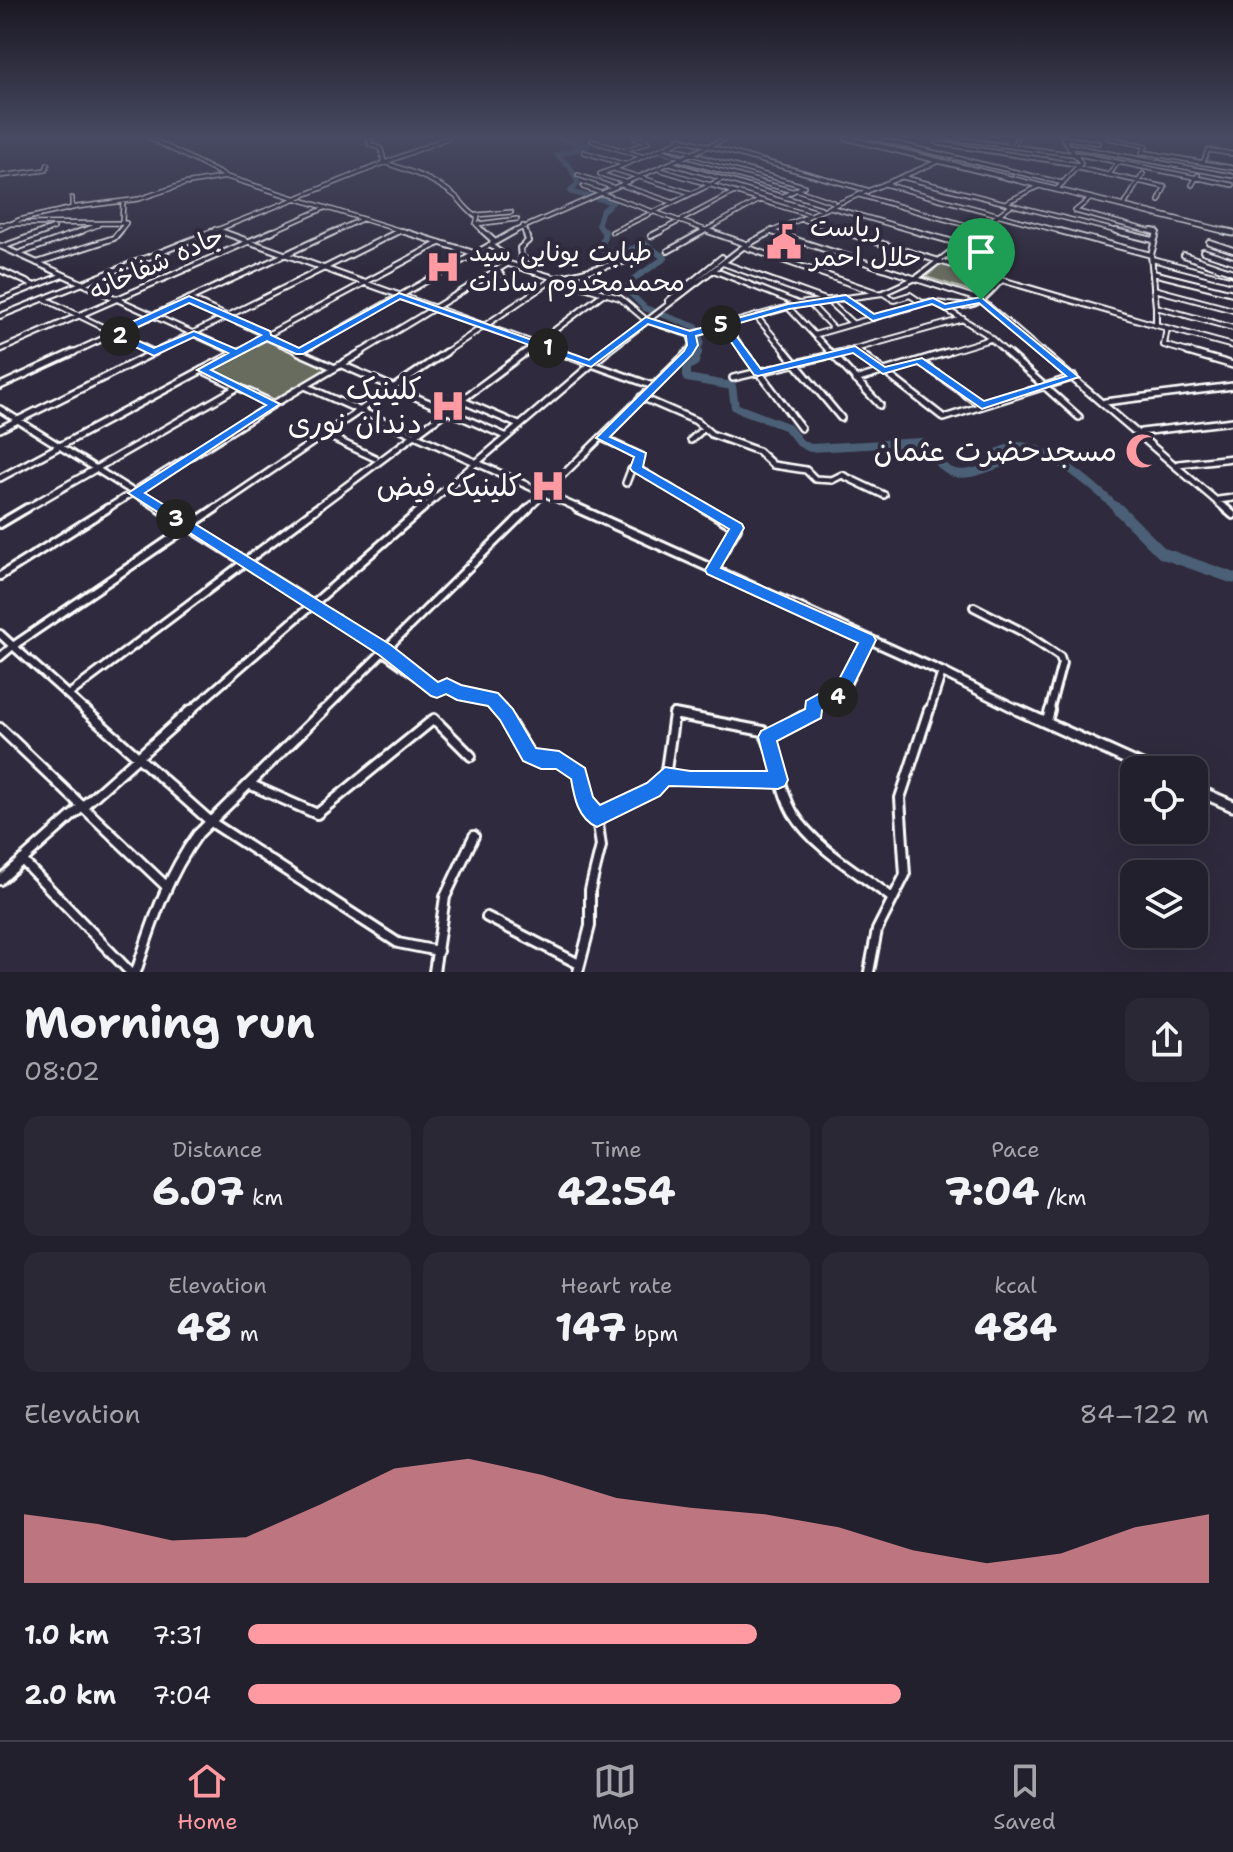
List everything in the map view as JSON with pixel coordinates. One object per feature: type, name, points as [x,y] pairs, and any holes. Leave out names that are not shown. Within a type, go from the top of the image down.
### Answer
[{"type":"highway","points":[[1028,183],[1233,233]]},
{"type":"main road","points":[[1,247],[236,353]]},
{"type":"main road","points":[[202,370],[267,336],[338,366]]},
{"type":"main road","points":[[202,370],[274,404],[338,366]]},
{"type":"main road","points":[[305,386],[942,672],[1046,724],[1120,756]]},
{"type":"main road","points":[[1208,795],[1233,806]]},
{"type":"street","points":[[0,226],[72,208],[123,201],[188,183]]},
{"type":"street","points":[[247,183],[626,300],[646,320],[692,334],[788,306],[881,293],[898,287],[939,261],[1012,204]]},
{"type":"street","points":[[0,316],[329,183]]},
{"type":"street","points":[[436,183],[465,202],[470,213],[511,212]]},
{"type":"street","points":[[601,183],[613,188]]},
{"type":"street","points":[[300,352],[523,226],[625,183]]},
{"type":"street","points":[[659,183],[691,193]]},
{"type":"street","points":[[737,183],[821,208]]},
{"type":"street","points":[[766,183],[961,244]]},
{"type":"street","points":[[782,196],[804,186],[794,183]]},
{"type":"street","points":[[842,183],[866,190]]},
{"type":"street","points":[[2,875],[311,604],[665,304],[743,245],[807,214],[882,183]]},
{"type":"street","points":[[929,183],[1153,240]]},
{"type":"street","points":[[1056,190],[1063,183]]},
{"type":"street","points":[[1125,204],[1137,183]]},
{"type":"street","points":[[1149,183],[1165,187],[1159,201]]},
{"type":"street","points":[[612,232],[710,184],[807,214]]},
{"type":"street","points":[[769,231],[883,184],[1233,280]]},
{"type":"street","points":[[620,185],[672,202]]},
{"type":"street","points":[[1005,203],[1039,186]]},
{"type":"street","points":[[583,187],[706,229],[894,300],[910,295]]},
{"type":"street","points":[[651,236],[735,192]]},
{"type":"street","points":[[858,195],[981,229]]},
{"type":"street","points":[[72,198],[72,208]]},
{"type":"street","points":[[1091,198],[1075,211],[1157,232],[1151,257],[1156,325]]},
{"type":"street","points":[[668,251],[761,200]]},
{"type":"street","points":[[122,223],[123,201]]},
{"type":"street","name":"جاده شفاخانه","points":[[0,350],[326,208]]},
{"type":"street","points":[[476,215],[479,218],[476,224]]},
{"type":"street","points":[[0,386],[363,219]]},
{"type":"street","points":[[476,224],[517,219]]},
{"type":"street","points":[[800,219],[1233,346]]},
{"type":"street","points":[[18,254],[102,223]]},
{"type":"street","points":[[10,224],[126,223],[114,238],[37,263]]},
{"type":"street","points":[[476,224],[505,256],[506,263]]},
{"type":"street","points":[[1,247],[63,225]]},
{"type":"street","points":[[523,226],[528,241],[520,248],[521,257],[526,260]]},
{"type":"street","points":[[215,229],[654,386]]},
{"type":"street","points":[[0,429],[400,230]]},
{"type":"street","points":[[769,231],[981,300],[1140,432],[1233,515]]},
{"type":"street","points":[[1209,242],[1233,250]]},
{"type":"street","points":[[189,299],[267,336],[439,243]]},
{"type":"street","points":[[665,304],[743,245]]},
{"type":"street","points":[[1203,251],[1233,261]]},
{"type":"street","points":[[1184,255],[1233,272]]},
{"type":"street","points":[[0,657],[187,526],[556,278],[638,258]]},
{"type":"street","points":[[722,262],[828,301],[852,323]]},
{"type":"street","points":[[338,366],[506,263]]},
{"type":"street","points":[[0,270],[35,286]]},
{"type":"street","points":[[497,270],[503,277]]},
{"type":"street","points":[[712,270],[799,304]]},
{"type":"street","points":[[1153,273],[1233,293]]},
{"type":"street","points":[[1,298],[63,275]]},
{"type":"street","points":[[944,307],[981,300],[1002,280]]},
{"type":"street","points":[[898,287],[922,303]]},
{"type":"street","points":[[1154,289],[1233,310]]},
{"type":"street","points":[[68,695],[604,293]]},
{"type":"street","points":[[45,298],[154,352]]},
{"type":"street","points":[[846,298],[873,318]]},
{"type":"street","points":[[814,335],[933,301],[991,339],[1079,417]]},
{"type":"street","points":[[808,303],[834,329]]},
{"type":"street","points":[[788,306],[880,405]]},
{"type":"street","points":[[1156,307],[1233,328]]},
{"type":"street","points":[[756,316],[841,418]]},
{"type":"street","points":[[733,378],[797,365],[963,319]]},
{"type":"street","points":[[724,325],[801,428]]},
{"type":"street","points":[[1167,328],[1164,345],[1233,365]]},
{"type":"street","points":[[136,972],[178,859],[249,784],[688,352],[693,345],[692,334]]},
{"type":"street","points":[[855,380],[991,339]]},
{"type":"street","points":[[855,349],[944,418],[1074,377]]},
{"type":"street","points":[[918,361],[982,406]]},
{"type":"street","points":[[487,454],[593,365]]},
{"type":"street","points":[[338,366],[505,436]]},
{"type":"street","points":[[0,478],[202,370]]},
{"type":"street","points":[[1104,403],[1233,386]]},
{"type":"street","points":[[0,524],[238,387]]},
{"type":"street","points":[[641,397],[696,421],[703,429],[758,451],[774,466],[806,470],[815,479],[832,480],[842,475],[884,495]]},
{"type":"street","points":[[462,401],[519,425]]},
{"type":"street","points":[[0,576],[274,404]]},
{"type":"street","points":[[0,409],[311,604],[437,690],[447,685],[457,692],[492,699],[506,714],[530,755],[541,760],[559,760],[579,774],[585,801],[597,817],[601,846],[590,890],[590,926],[579,968],[487,917]]},
{"type":"street","points":[[1140,432],[1233,421]]},
{"type":"street","points":[[691,440],[703,429]]},
{"type":"street","points":[[325,434],[375,458]]},
{"type":"street","points":[[602,438],[641,456],[636,468],[631,469],[626,483]]},
{"type":"street","points":[[1177,464],[1233,458]]},
{"type":"street","points":[[636,468],[737,528],[712,570]]},
{"type":"street","points":[[1217,500],[1233,498]]},
{"type":"street","points":[[974,607],[1023,632],[1060,657],[1062,663],[1046,724]]},
{"type":"street","points":[[0,634],[211,822],[398,943],[438,951]]},
{"type":"street","points":[[767,737],[815,712],[813,706],[830,696],[839,698],[868,640]]},
{"type":"street","points":[[869,972],[877,930],[892,898],[903,885],[900,798],[942,672]]},
{"type":"street","points":[[597,817],[654,789],[665,777],[674,714],[763,731],[778,780],[804,827],[892,898]]},
{"type":"street","points":[[249,784],[317,814],[434,719],[471,756]]},
{"type":"street","points":[[0,728],[166,886]]},
{"type":"street","points":[[665,777],[778,780]]},
{"type":"street","points":[[434,972],[449,885],[474,836]]},
{"type":"street","points":[[22,860],[130,972]]},
{"type":"green space","points":[[941,263],[992,279],[977,293],[926,277]]},
{"type":"green space","points":[[265,339],[332,369],[274,404],[206,370]]},
{"type":"waterway","points":[[578,183],[570,192],[613,202],[602,211],[598,224],[604,233]]},
{"type":"waterway","points":[[605,231],[601,249],[619,254],[645,244],[665,258],[629,282],[628,291],[645,308],[696,327],[701,341],[697,354]]},
{"type":"waterway","points":[[698,352],[695,362],[687,367],[687,378],[732,386],[735,407],[787,427],[800,443],[810,448],[922,442],[945,468],[959,474],[999,464],[999,452],[1003,450],[1017,446],[1029,448],[1072,470],[1119,510]]},
{"type":"waterway","points":[[1119,510],[1162,553],[1233,578]]},
{"type":"place","name":"ریاست حلال احمر","points":[[784,242]]},
{"type":"place","name":"طبابت یونایی سید محمدمخدوم سادات","points":[[443,267]]},
{"type":"place","name":"کلینیک دندان نوری","points":[[448,406]]},
{"type":"place","name":"مسجدحضرت عثمان","points":[[1143,451]]},
{"type":"place","name":"کلینیک فیض","points":[[548,486]]},
{"type":"route","points":[[981,300],[944,307],[933,301],[873,318],[846,298],[788,306],[705,329],[690,335],[646,320],[591,364],[399,296],[300,352],[266,337],[236,353],[194,334],[154,352],[115,334],[189,299],[266,333],[266,337],[236,353],[202,370],[274,404],[135,493],[385,650],[437,690],[447,685],[457,692],[492,699],[506,714],[530,755],[541,760],[559,760],[579,774],[585,801],[597,817],[654,789],[665,777],[778,780],[767,737],[815,712],[813,706],[830,696],[839,698],[868,640],[712,570],[737,528],[636,468],[641,456],[602,438],[688,352],[693,345],[690,335],[724,325],[758,373],[855,349],[883,371],[918,361],[982,406],[1074,377],[981,300]]}]
